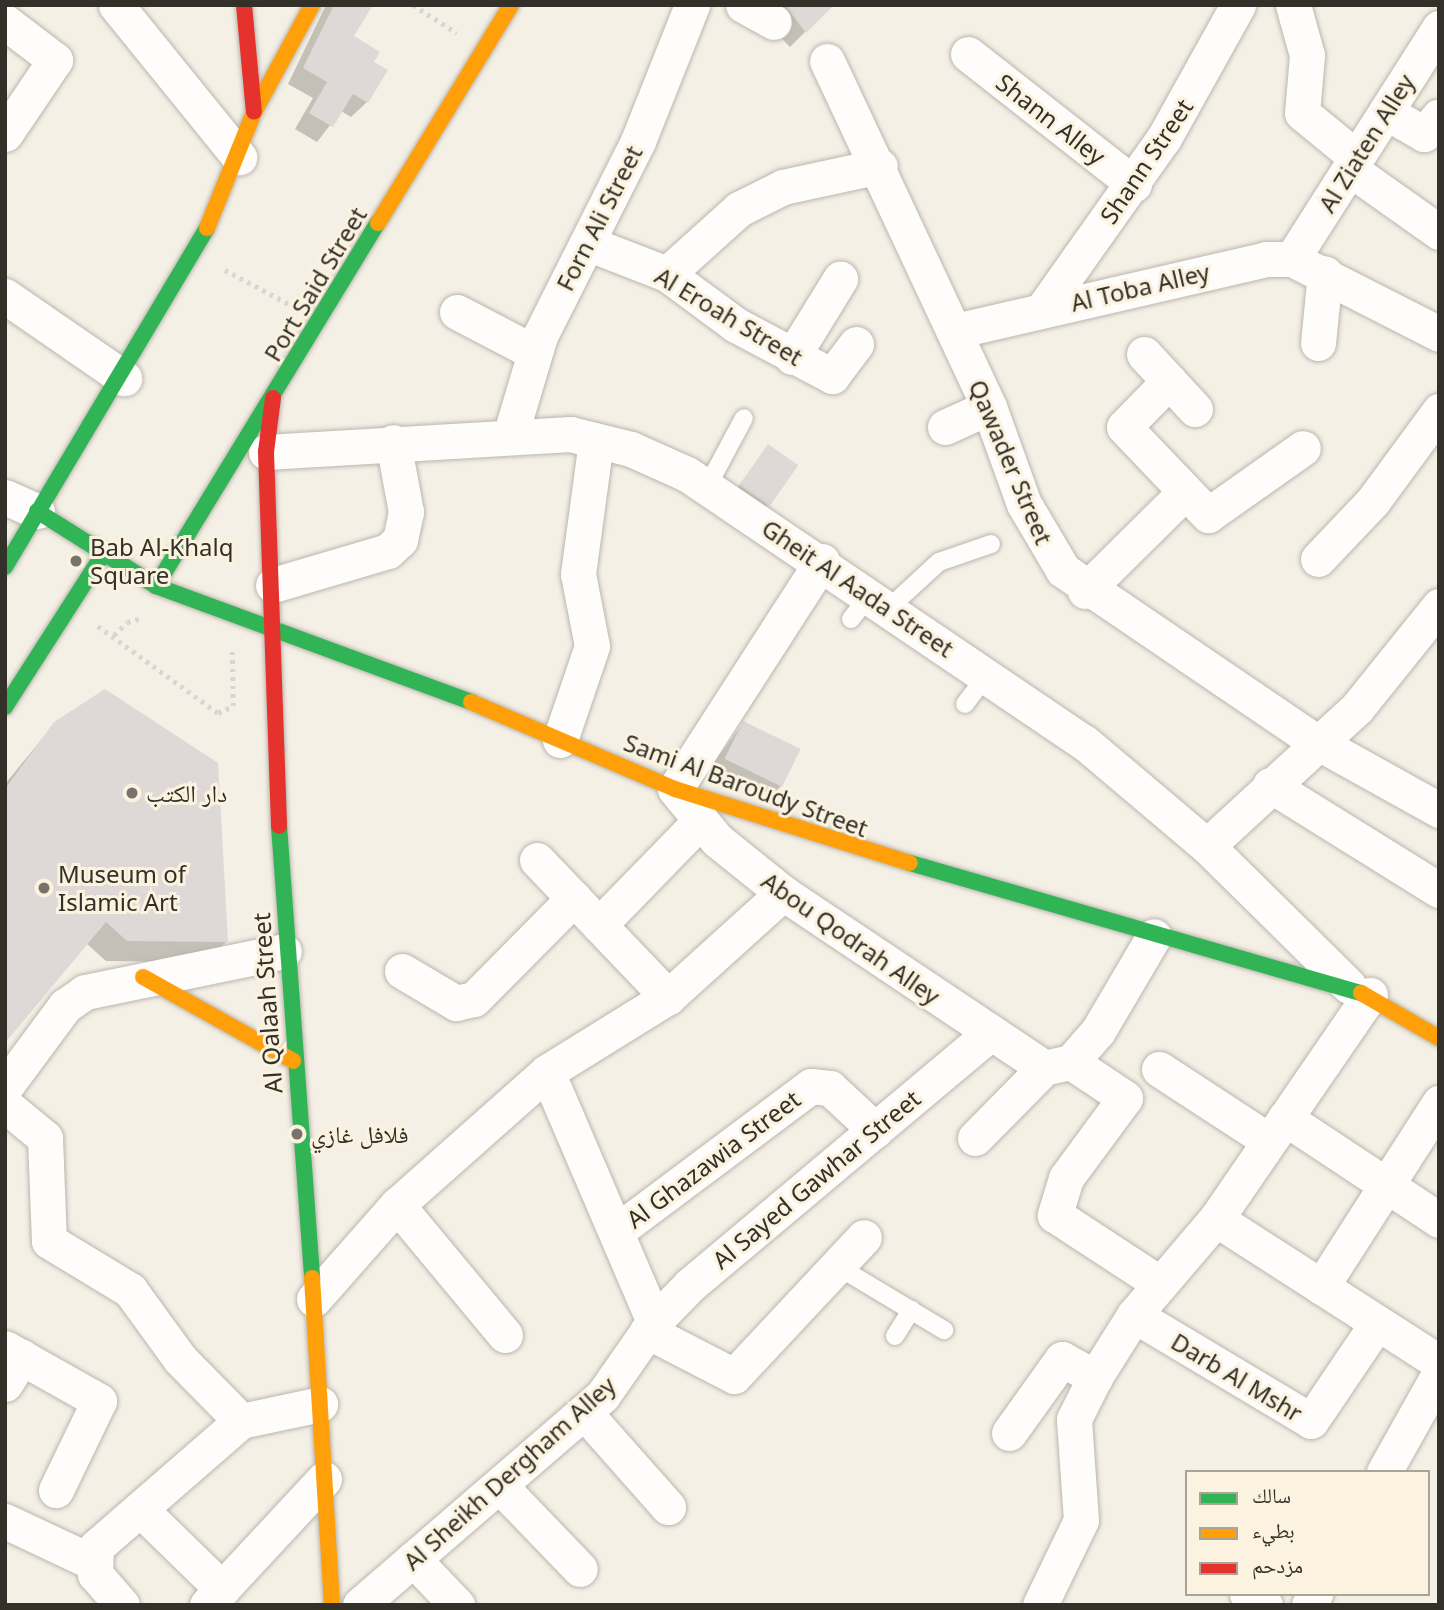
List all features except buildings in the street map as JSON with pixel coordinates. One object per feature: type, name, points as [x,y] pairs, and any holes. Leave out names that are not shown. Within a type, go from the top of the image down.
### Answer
[{"type":"main road","points":[[244,5],[254,112]]},
{"type":"main road","points":[[5,567],[37,511],[124,379],[197,254],[239,157],[254,112],[312,5]]},
{"type":"main road","name":"Port Said Street","points":[[156,586],[320,321],[510,5]]},
{"type":"main road","name":"Al Qalaah Street","points":[[273,398],[266,452],[276,624],[284,951],[314,1298],[332,1605]]},
{"type":"main road","name":"Sami Al Baroudy Street","points":[[37,511],[102,556],[156,586],[276,624],[675,789],[851,849],[1154,936],[1360,991],[1439,1038]]},
{"type":"main road","points":[[5,707],[102,556]]},
{"type":"main road","points":[[143,977],[293,1060]]},
{"type":"street","points":[[116,5],[239,157]]},
{"type":"street","name":"Forn Ali Street","points":[[511,433],[534,352],[638,141],[692,5]]},
{"type":"street","points":[[743,5],[774,22]]},
{"type":"street","name":"Shann Street","points":[[1042,310],[1134,184],[1238,5]]},
{"type":"street","points":[[1293,5],[1307,54],[1302,113],[1354,164],[1439,232]]},
{"type":"street","points":[[5,22],[54,57],[5,134]]},
{"type":"street","name":"Al Ziaten Alley","points":[[1292,259],[1439,28]]},
{"type":"street","name":"Shann Alley","points":[[968,54],[1134,184]]},
{"type":"street","name":"Qawader Street","points":[[827,61],[880,166],[955,331],[1045,546],[1085,591],[1315,741],[1439,810]]},
{"type":"street","points":[[1386,112],[1424,134],[1439,116]]},
{"type":"street","points":[[667,274],[699,240],[761,198],[831,172],[880,166]]},
{"type":"street","name":"Al Eroah Street","points":[[587,243],[667,274],[792,357],[836,377],[856,344]]},
{"type":"street","name":"Al Toba Alley","points":[[955,331],[1243,263],[1292,259],[1325,273],[1439,334]]},
{"type":"street","points":[[1318,343],[1325,273]]},
{"type":"street","points":[[792,357],[840,279]]},
{"type":"street","points":[[5,296],[124,379]]},
{"type":"street","points":[[457,312],[534,352]]},
{"type":"street","points":[[1144,354],[1195,409]]},
{"type":"street","points":[[1169,381],[1124,427],[1211,516],[1303,449]]},
{"type":"street","points":[[944,427],[989,407]]},
{"type":"street","points":[[1318,559],[1373,501],[1439,411]]},
{"type":"street","name":"Gheit Al Aada Street","points":[[266,452],[511,433],[597,440],[707,487],[822,561],[870,607],[986,676],[1085,743],[1207,846],[1360,991]]},
{"type":"street","points":[[560,740],[593,646],[578,575],[597,440]]},
{"type":"street","points":[[273,584],[388,551],[400,540],[406,512],[393,442]]},
{"type":"street","points":[[1085,591],[1185,492]]},
{"type":"street","points":[[5,497],[37,511]]},
{"type":"street","points":[[675,789],[822,561]]},
{"type":"street","points":[[1207,846],[1315,741],[1357,708],[1434,623]]},
{"type":"street","points":[[1270,785],[1439,890]]},
{"type":"street","name":"Abou Qodrah Alley","points":[[675,789],[701,820],[783,893],[990,1033],[1125,1098],[1066,1178],[1054,1204],[1062,1223],[1159,1283]]},
{"type":"street","points":[[599,925],[701,820]]},
{"type":"street","points":[[537,860],[668,997]]},
{"type":"street","points":[[314,1298],[397,1205],[547,1072],[668,997],[783,893]]},
{"type":"street","points":[[402,971],[456,1003],[474,999],[573,898]]},
{"type":"street","points":[[975,1138],[1098,1031],[1154,936]]},
{"type":"street","points":[[5,1087],[65,1006],[85,992],[143,977],[284,951]]},
{"type":"street","points":[[1040,1605],[1082,1520],[1074,1419],[1095,1377],[1134,1315],[1216,1219],[1277,1130],[1360,991]]},
{"type":"street","name":"Al Sayed Gawhar Street","points":[[651,1326],[990,1033]]},
{"type":"street","points":[[1159,1069],[1385,1186],[1439,1220]]},
{"type":"street","points":[[547,1072],[617,1231],[651,1326],[734,1377],[864,1237]]},
{"type":"street","name":"Al Ghazawia Street","points":[[617,1231],[811,1086],[830,1088],[875,1130]]},
{"type":"street","points":[[1321,1287],[1439,1103]]},
{"type":"street","points":[[5,1105],[45,1138],[49,1241],[130,1290],[180,1359],[241,1421]]},
{"type":"street","points":[[397,1205],[505,1335]]},
{"type":"street","points":[[1216,1219],[1439,1362]]},
{"type":"street","name":"Darb Al Mshr","points":[[1134,1315],[1311,1421],[1377,1323]]},
{"type":"street","name":"Al Sheikh Dergham Alley","points":[[360,1605],[584,1412],[620,1375],[651,1326]]},
{"type":"street","points":[[1009,1433],[1062,1359],[1095,1377]]},
{"type":"street","points":[[11,1363],[99,1401],[56,1490]]},
{"type":"street","points":[[1385,1470],[1439,1374]]},
{"type":"street","points":[[122,1605],[94,1574],[92,1562],[96,1547],[241,1421],[320,1404]]},
{"type":"street","points":[[584,1412],[668,1507]]},
{"type":"street","points":[[140,1509],[215,1597],[324,1479]]},
{"type":"street","points":[[500,1486],[580,1569]]},
{"type":"street","points":[[5,1521],[92,1562]]},
{"type":"street","points":[[413,1559],[457,1605]]},
{"type":"lane","points":[[707,487],[744,418]]},
{"type":"lane","points":[[870,607],[939,562],[991,544]]},
{"type":"lane","points":[[965,704],[986,676]]},
{"type":"lane","points":[[836,1266],[944,1331]]},
{"type":"lane","points":[[895,1336],[911,1310]]},
{"type":"path","points":[[413,5],[483,50]]},
{"type":"path","points":[[197,254],[320,321]]},
{"type":"path","points":[[114,635],[135,618],[158,619]]},
{"type":"path","points":[[102,628],[224,714],[234,701],[230,634]]},
{"type":"traffic: fast","points":[[156,586],[378,223]]},
{"type":"traffic: fast","points":[[5,567],[207,228]]},
{"type":"traffic: fast","points":[[37,511],[156,586],[471,702]]},
{"type":"traffic: fast","points":[[5,707],[102,556]]},
{"type":"traffic: fast","points":[[279,826],[312,1278]]},
{"type":"traffic: fast","points":[[910,863],[1361,993]]},
{"type":"traffic: slow","points":[[207,228],[254,112],[312,5]]},
{"type":"traffic: slow","points":[[378,223],[511,5]]},
{"type":"traffic: slow","points":[[471,702],[675,789],[910,863]]},
{"type":"traffic: slow","points":[[143,977],[293,1061]]},
{"type":"traffic: slow","points":[[1361,993],[1439,1038]]},
{"type":"traffic: slow","points":[[312,1278],[332,1605]]},
{"type":"traffic: jam","points":[[244,5],[254,112]]},
{"type":"traffic: jam","points":[[273,398],[266,452],[279,826]]},
{"type":"place","name":"Bab Al-Khalq Square","points":[[76,561]]},
{"type":"place","name":"دار الكتب","points":[[132,793]]},
{"type":"place","name":"Museum of Islamic Art","points":[[44,888]]},
{"type":"place","name":"فلافل غازي","points":[[297,1134]]}]
